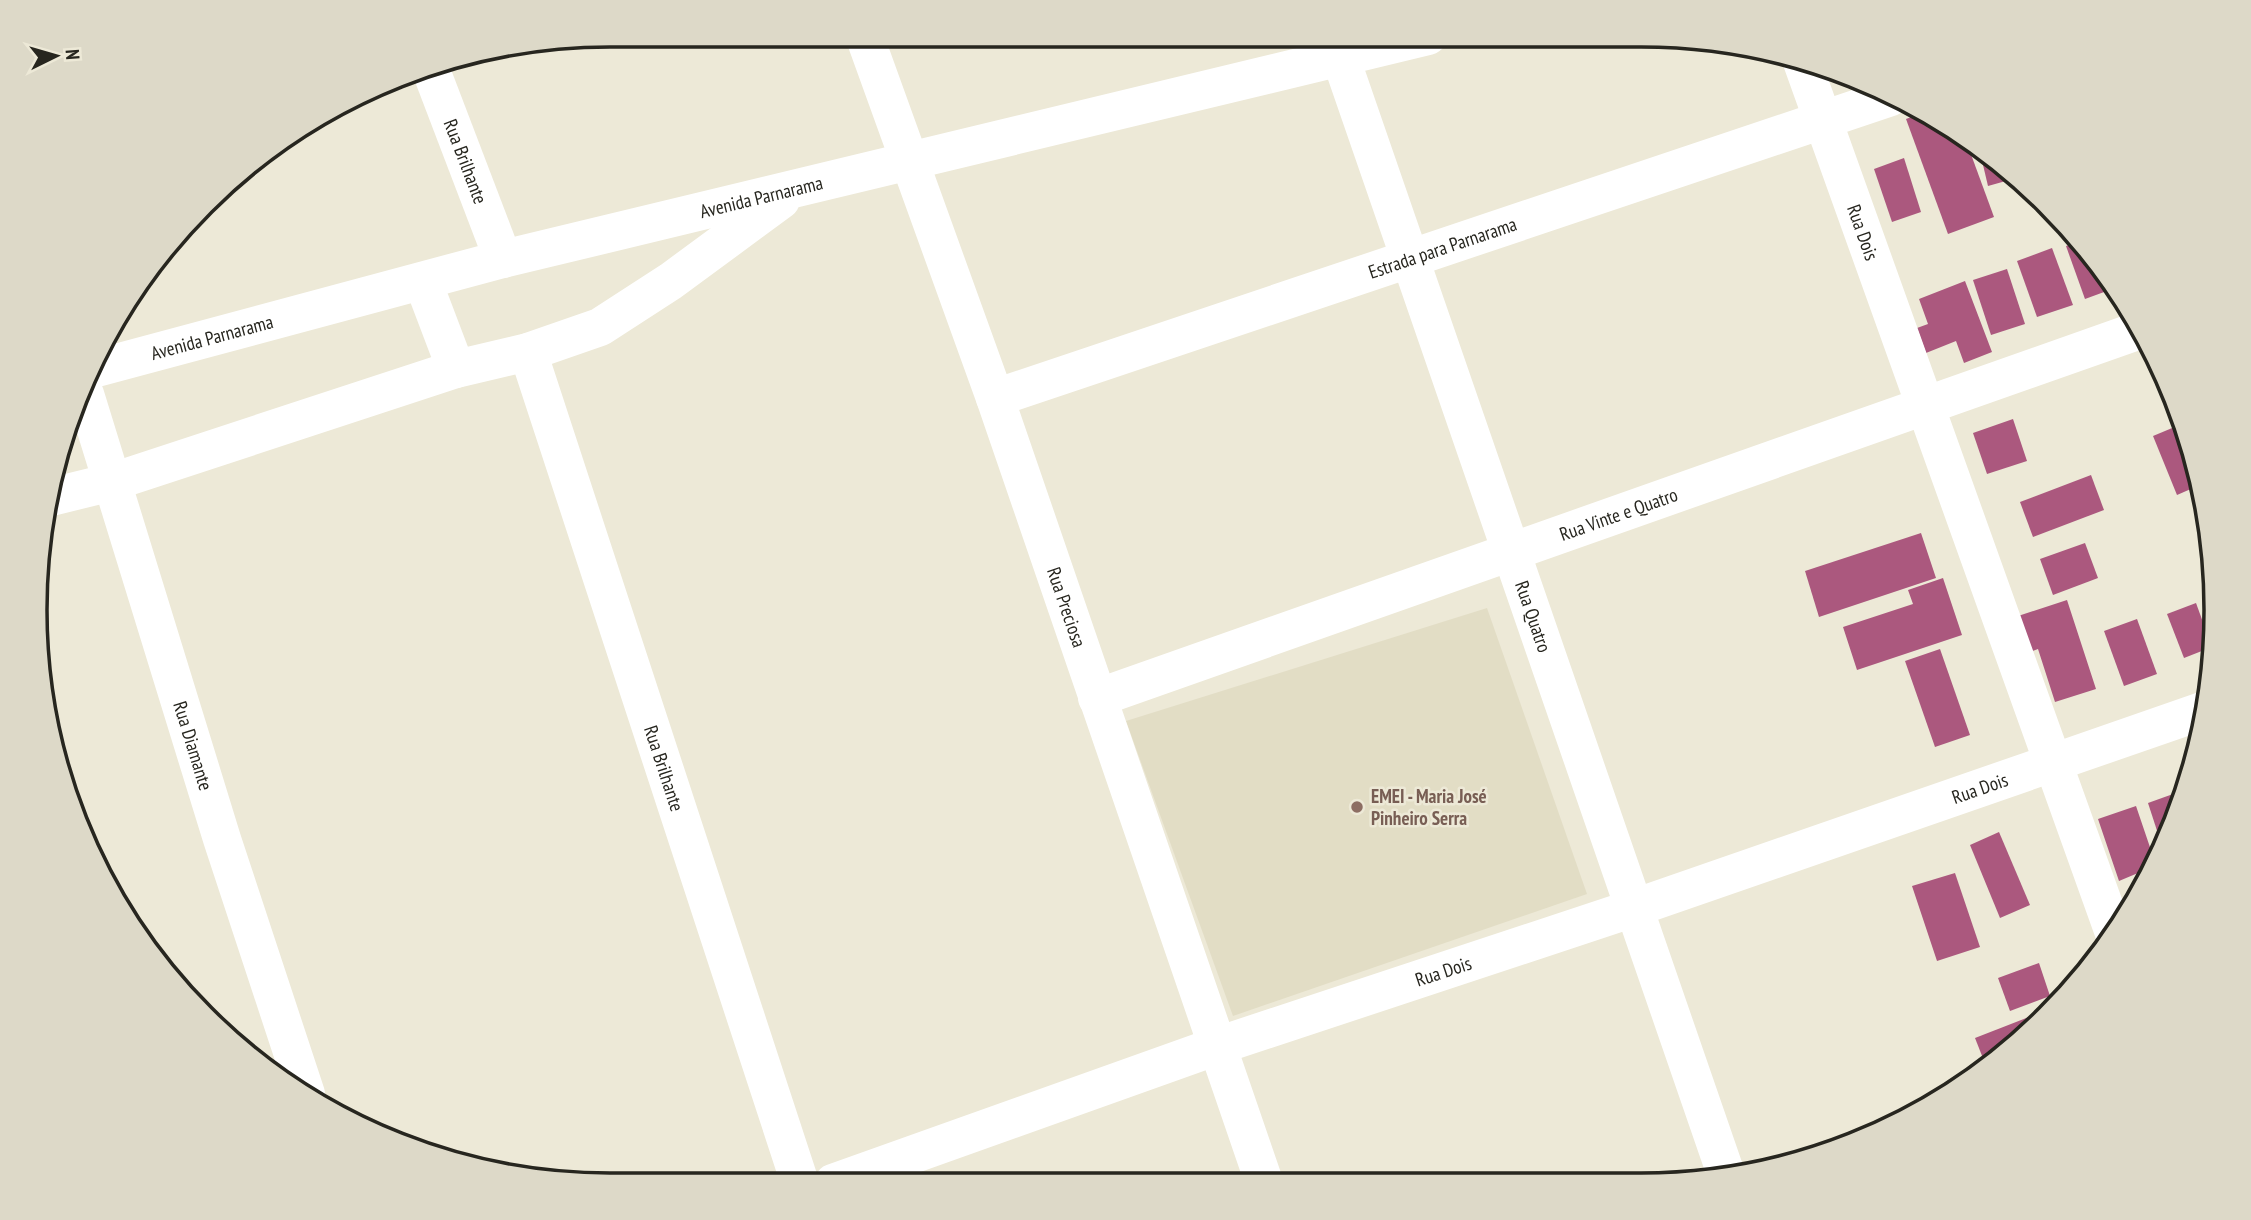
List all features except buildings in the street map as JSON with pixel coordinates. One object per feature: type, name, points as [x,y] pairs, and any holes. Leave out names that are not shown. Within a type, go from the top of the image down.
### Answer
[{"type":"street","name":"Rua Preciosa","points":[[868,47],[995,398],[1261,1173]]},
{"type":"street","name":"Avenida Parnarama","points":[[103,367],[503,259],[912,163],[1382,47]]},
{"type":"street","name":"Rua Quatro","points":[[1340,57],[1723,1166]]},
{"type":"street","name":"Rua Dois","points":[[1805,72],[2110,922]]},
{"type":"street","name":"Rua Brilhante","points":[[433,76],[503,259]]},
{"type":"street","name":"Estrada para Parnarama","points":[[995,398],[1880,101]]},
{"type":"street","points":[[59,495],[112,482],[456,369],[528,352],[600,327],[671,281],[794,191]]},
{"type":"street","points":[[423,282],[456,369]]},
{"type":"street","name":"Rua Vinte e Quatro","points":[[1097,698],[2130,333]]},
{"type":"street","name":"Rua Brilhante","points":[[528,352],[797,1173]]},
{"type":"street","name":"Rua Diamante","points":[[87,402],[226,852],[302,1081]]},
{"type":"street","name":"Rua Dois","points":[[861,1173],[1217,1046],[1634,908],[2194,714]]},
{"type":"shaded area","name":"EMEI - Maria José Pinheiro Serra","points":[[1487,608],[1587,894],[1233,1016],[1126,721]]},
{"type":"place","name":"EMEI - Maria José Pinheiro Serra","points":[[1357,807]]}]
